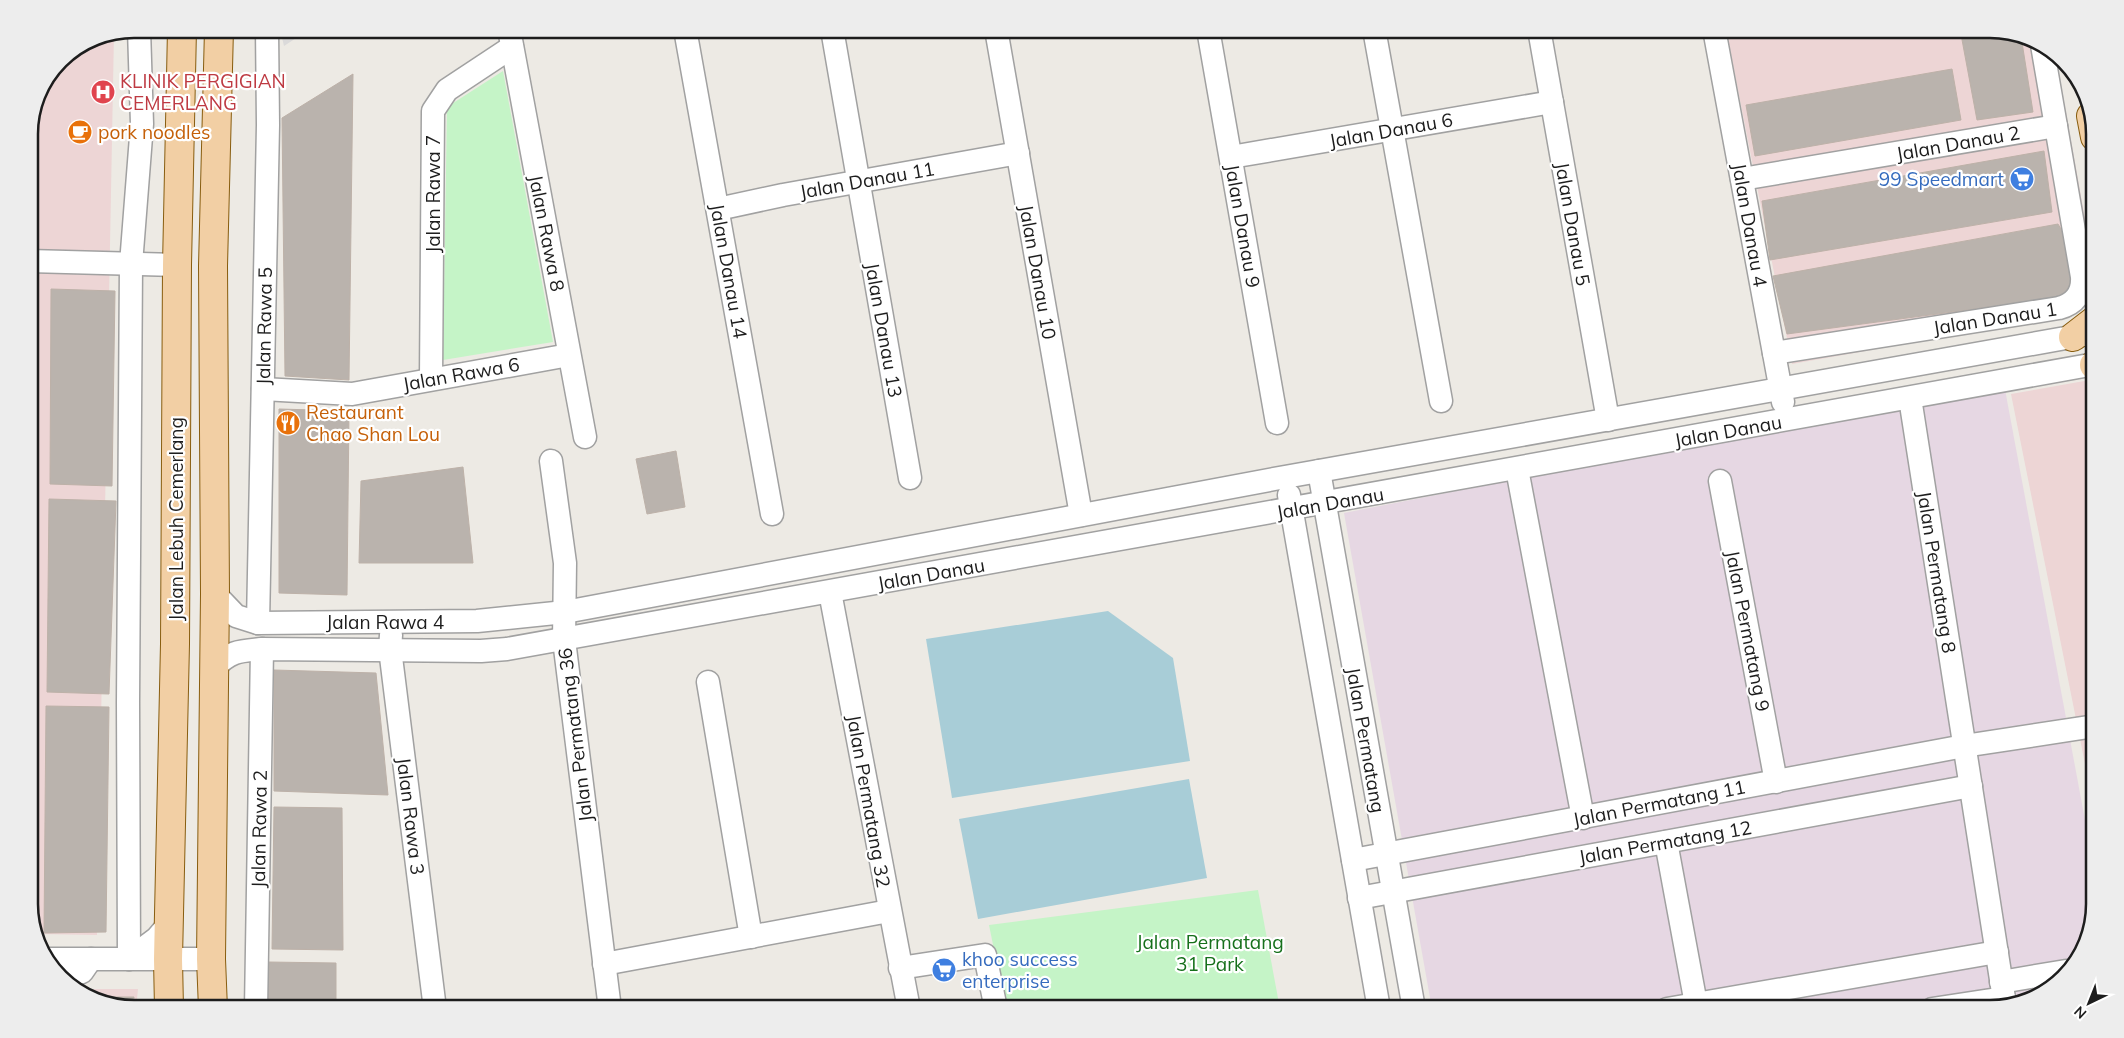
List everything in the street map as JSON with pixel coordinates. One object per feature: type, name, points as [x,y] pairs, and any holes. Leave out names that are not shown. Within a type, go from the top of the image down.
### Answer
[{"type":"main road","name":"Jalan Lebuh Cemerlang","points":[[169,1000],[168,959],[175,644],[177,265],[182,38]]},
{"type":"main road","name":"Jalan Lebuh Cemerlang","points":[[213,1000],[215,594],[213,266],[220,38]]},
{"type":"street","points":[[129,959],[128,702],[131,264],[142,124],[139,38]]},
{"type":"street","name":"Jalan Rawa 5","points":[[258,623],[268,125],[267,38]]},
{"type":"street","name":"Jalan Rawa 8","points":[[510,38],[585,437]]},
{"type":"street","name":"Jalan Rawa 7","points":[[432,380],[433,111],[447,90],[510,38]]},
{"type":"street","name":"Jalan Danau 14","points":[[687,38],[772,514]]},
{"type":"street","name":"Jalan Danau 13","points":[[833,38],[910,478]]},
{"type":"street","name":"Jalan Danau 10","points":[[998,38],[1081,515]]},
{"type":"street","name":"Jalan Danau 9","points":[[1210,38],[1276,423]]},
{"type":"street","points":[[1376,38],[1441,402]]},
{"type":"street","name":"Jalan Danau 5","points":[[1541,38],[1608,420]]},
{"type":"street","name":"Jalan Danau 4","points":[[1716,38],[1786,420]]},
{"type":"street","name":"Jalan Danau 1","points":[[1774,353],[2059,308],[2072,303],[2078,296],[2083,284],[2044,54]]},
{"type":"street","name":"Jalan Danau 6","points":[[1231,157],[1552,102]]},
{"type":"street","name":"Jalan Danau 2","points":[[1742,179],[2056,126]]},
{"type":"street","name":"Jalan Danau 11","points":[[718,209],[1018,152]]},
{"type":"street","points":[[131,264],[168,244],[178,228]]},
{"type":"street","points":[[38,261],[177,265]]},
{"type":"street","name":"Jalan Danau","points":[[565,612],[1285,477],[2084,335]]},
{"type":"street","name":"Jalan Rawa 6","points":[[263,389],[352,394],[569,354]]},
{"type":"street","name":"Jalan Danau","points":[[564,640],[1786,420],[2086,369]]},
{"type":"street","name":"Jalan Permatang 8","points":[[1910,398],[2004,995]]},
{"type":"street","name":"Jalan Permatang 36","points":[[551,460],[566,563],[564,640],[609,1000]]},
{"type":"street","points":[[1517,469],[1582,818]]},
{"type":"street","name":"Jalan Permatang","points":[[1319,471],[1412,1000]]},
{"type":"street","name":"Jalan Permatang","points":[[1285,477],[1377,1000]]},
{"type":"street","name":"Jalan Permatang 9","points":[[1720,481],[1776,782]]},
{"type":"street","name":"Jalan Permatang 32","points":[[830,592],[907,1000]]},
{"type":"street","name":"Jalan Rawa 4","points":[[215,594],[236,616],[258,623],[478,622],[565,612]]},
{"type":"street","name":"Jalan Rawa 3","points":[[391,622],[390,649],[433,1000]]},
{"type":"street","name":"Jalan Rawa 4","points":[[214,668],[225,657],[236,651],[262,649],[390,649],[481,651],[508,649],[564,640]]},
{"type":"street","name":"Jalan Rawa 2","points":[[256,1000],[262,649]]},
{"type":"street","points":[[708,682],[751,937]]},
{"type":"street","name":"Jalan Permatang 11","points":[[1353,860],[1964,746],[2086,727]]},
{"type":"street","name":"Jalan Permatang 12","points":[[1359,898],[1971,786]]},
{"type":"street","points":[[1666,842],[1695,1000]]},
{"type":"street","points":[[604,964],[889,911]]},
{"type":"street","points":[[129,959],[157,938],[169,924]]},
{"type":"street","points":[[1719,1000],[1997,952]]},
{"type":"street","points":[[900,968],[985,955],[994,1000]]},
{"type":"street","points":[[55,959],[212,959]]},
{"type":"street","points":[[68,975],[82,972],[91,959]]},
{"type":"street","points":[[1978,1000],[2004,995],[2056,975]]},
{"type":"shaded area","points":[[282,38],[296,38],[284,46]]},
{"type":"shaded area","points":[[1728,38],[1996,38],[2009,39],[2033,47],[2054,61],[2057,64],[2086,224],[2086,304],[2075,314],[1792,364]]},
{"type":"shaded area","points":[[114,39],[97,935],[43,934],[39,923],[38,910],[38,128],[39,115],[47,91],[61,70],[75,57],[91,47]]},
{"type":"shaded area","points":[[2086,381],[2086,769],[2011,394]]},
{"type":"shaded area","points":[[2004,384],[2086,826],[2086,917],[2077,947],[2063,968],[2054,977],[2033,991],[2003,1000],[1430,1000],[1344,513]]},
{"type":"shaded area","points":[[88,989],[138,989],[137,1000],[128,1000],[115,999]]},
{"type":"green space","points":[[503,71],[553,342],[443,360],[447,107]]},
{"type":"green space","name":"Jalan Permatang 31 Park","points":[[1258,890],[1278,1000],[1004,1000],[989,925]]},
{"type":"water","points":[[1108,611],[1173,658],[1190,761],[952,798],[926,639]]},
{"type":"water","points":[[1189,779],[1207,878],[978,919],[959,819]]},
{"type":"building","points":[[1962,38],[2009,39],[2022,43],[2033,112],[1977,120]]},
{"type":"building","points":[[1952,69],[1961,120],[1755,156],[1746,105]]},
{"type":"building","points":[[353,74],[349,380],[285,376],[282,118]]},
{"type":"building","points":[[2044,151],[2052,212],[1770,260],[1762,201]]},
{"type":"building","points":[[2058,224],[2086,272],[2086,294],[1787,334],[1773,276]]},
{"type":"building","points":[[51,289],[115,291],[112,486],[50,484]]},
{"type":"building","points":[[279,409],[349,411],[347,595],[279,593]]},
{"type":"building","points":[[676,451],[685,507],[647,514],[636,459]]},
{"type":"building","points":[[463,467],[473,563],[359,563],[361,481]]},
{"type":"building","points":[[49,499],[116,501],[109,694],[47,692]]},
{"type":"building","points":[[274,670],[376,673],[388,795],[274,791]]},
{"type":"building","points":[[46,706],[109,707],[106,932],[44,933]]},
{"type":"building","points":[[274,807],[342,808],[343,950],[272,949]]},
{"type":"building","points":[[268,962],[336,963],[336,1000],[268,1000]]},
{"type":"building","points":[[109,997],[134,997],[134,1000],[128,1000]]},
{"type":"place","name":"KLINIK PERGIGIAN CEMERLANG","points":[[103,92]]},
{"type":"place","name":"pork noodles","points":[[80,132]]},
{"type":"place","name":"99 Speedmart","points":[[2022,179]]},
{"type":"place","name":"Restaurant Chao Shan Lou","points":[[288,423]]},
{"type":"place","name":"khoo success enterprise","points":[[944,970]]}]
